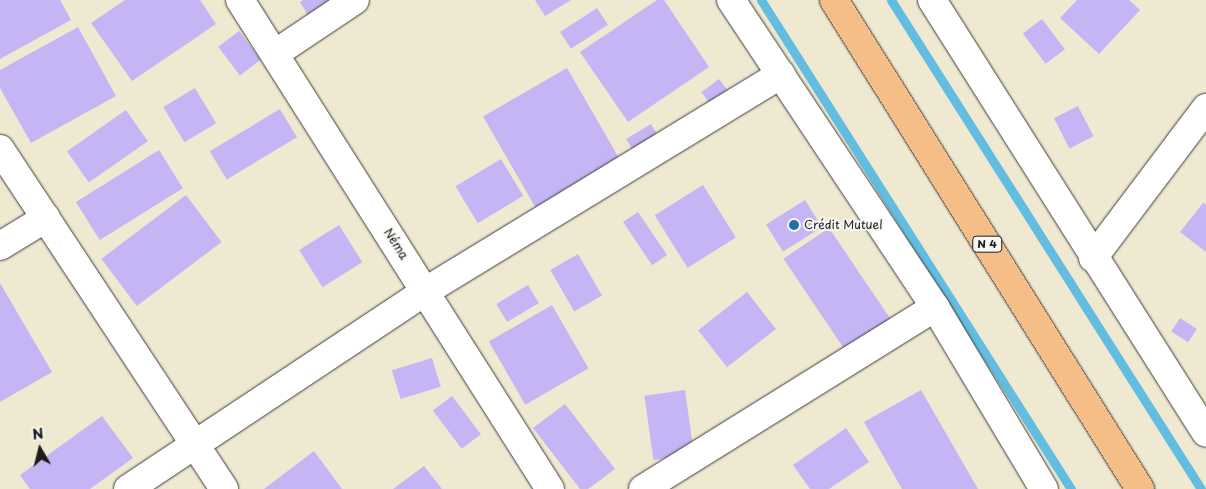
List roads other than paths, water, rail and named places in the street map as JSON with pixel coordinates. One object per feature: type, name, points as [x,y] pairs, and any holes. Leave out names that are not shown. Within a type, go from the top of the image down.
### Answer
[{"type":"highway","name":"N 4","points":[[834,0],[1140,489]]},
{"type":"street","name":"Néma","points":[[240,0],[276,52],[550,489]]},
{"type":"street","points":[[276,52],[356,0]]},
{"type":"street","points":[[731,0],[782,74],[935,307],[1044,489]]},
{"type":"street","points":[[932,0],[1093,258],[1206,433]]},
{"type":"street","points":[[128,489],[197,445],[426,291],[782,74]]},
{"type":"street","points":[[1093,258],[1206,108]]},
{"type":"street","points":[[0,149],[197,445],[224,489]]},
{"type":"street","points":[[0,246],[46,218]]},
{"type":"street","points":[[643,489],[935,307]]},
{"type":"waterway","points":[[761,0],[1071,489]]},
{"type":"waterway","points":[[891,0],[1201,489]]},
{"type":"place","name":"Crédit Mutuel","points":[[794,225]]}]
